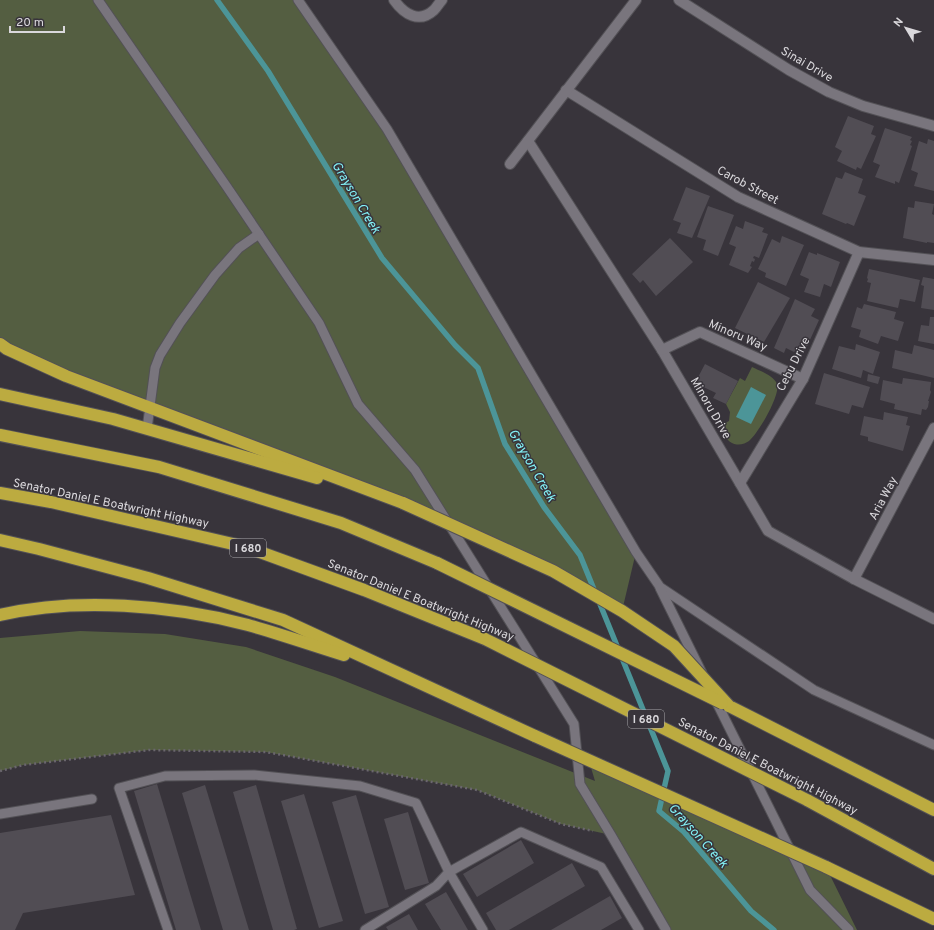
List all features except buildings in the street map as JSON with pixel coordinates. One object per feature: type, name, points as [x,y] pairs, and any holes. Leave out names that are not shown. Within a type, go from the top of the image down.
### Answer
[{"type":"highway","points":[[0,344],[7,349],[66,376],[403,503],[553,571],[622,611],[674,646],[728,706]]},
{"type":"highway","points":[[0,394],[113,419],[403,503]]},
{"type":"highway","points":[[0,435],[158,468],[341,523],[437,563],[769,726],[934,810]]},
{"type":"highway","name":"Senator Daniel E Boatwright Highway","points":[[0,493],[51,502],[246,547],[364,590],[484,639],[807,800],[934,869]]},
{"type":"highway","points":[[0,540],[148,578],[283,620],[535,736],[826,867],[934,919]]},
{"type":"highway","points":[[0,615],[61,607],[113,605],[179,611],[248,625],[383,666]]},
{"type":"street","points":[[394,0],[399,8],[407,14],[422,17],[434,11],[442,0]]},
{"type":"street","points":[[510,164],[636,0]]},
{"type":"street","name":"Sinai Drive","points":[[683,1],[789,70],[830,92],[863,106],[934,126]]},
{"type":"street","name":"Carob Street","points":[[566,90],[738,197],[859,252],[934,260]]},
{"type":"street","name":"Minoru Drive","points":[[528,141],[662,350],[768,531],[854,579],[934,619]]},
{"type":"street","name":"Cebu Drive","points":[[740,483],[803,379],[859,252]]},
{"type":"street","name":"Minoru Way","points":[[662,350],[700,332],[803,379]]},
{"type":"street","name":"Aria Way","points":[[854,579],[934,428]]},
{"type":"lane","points":[[98,0],[319,323],[358,404],[415,470],[574,724],[580,784],[666,930]]},
{"type":"lane","points":[[298,0],[387,130],[636,552],[660,587],[810,890],[849,930]]},
{"type":"lane","points":[[148,429],[155,368],[160,355],[180,323],[215,275],[239,248],[259,234]]},
{"type":"lane","points":[[660,587],[814,690],[934,744]]},
{"type":"lane","points":[[168,930],[119,788],[165,776],[254,775],[360,786],[416,803],[449,872],[483,930]]},
{"type":"lane","points":[[0,814],[92,799]]},
{"type":"lane","points":[[371,929],[436,886],[449,872],[521,832],[602,867],[639,930]]},
{"type":"green space","points":[[0,0],[298,0],[387,129],[636,552],[622,611],[553,571],[0,344]]},
{"type":"green space","points":[[752,367],[773,378],[777,384],[776,396],[763,423],[753,437],[746,443],[734,444],[728,440],[719,426],[729,421],[730,412],[726,404],[740,378],[745,381]]},
{"type":"green space","points":[[80,631],[165,634],[246,647],[335,677],[595,781],[589,761],[826,867],[857,930],[666,930],[611,835],[561,824],[477,790],[266,752],[149,750],[23,765],[0,771],[0,638]]},
{"type":"water","points":[[751,387],[766,395],[751,424],[736,417]]},
{"type":"waterway","name":"Grayson Creek","points":[[217,0],[268,71],[382,258],[455,345],[478,368],[505,444],[544,507],[580,555],[668,771],[659,811],[684,832],[751,911],[774,930]]}]
